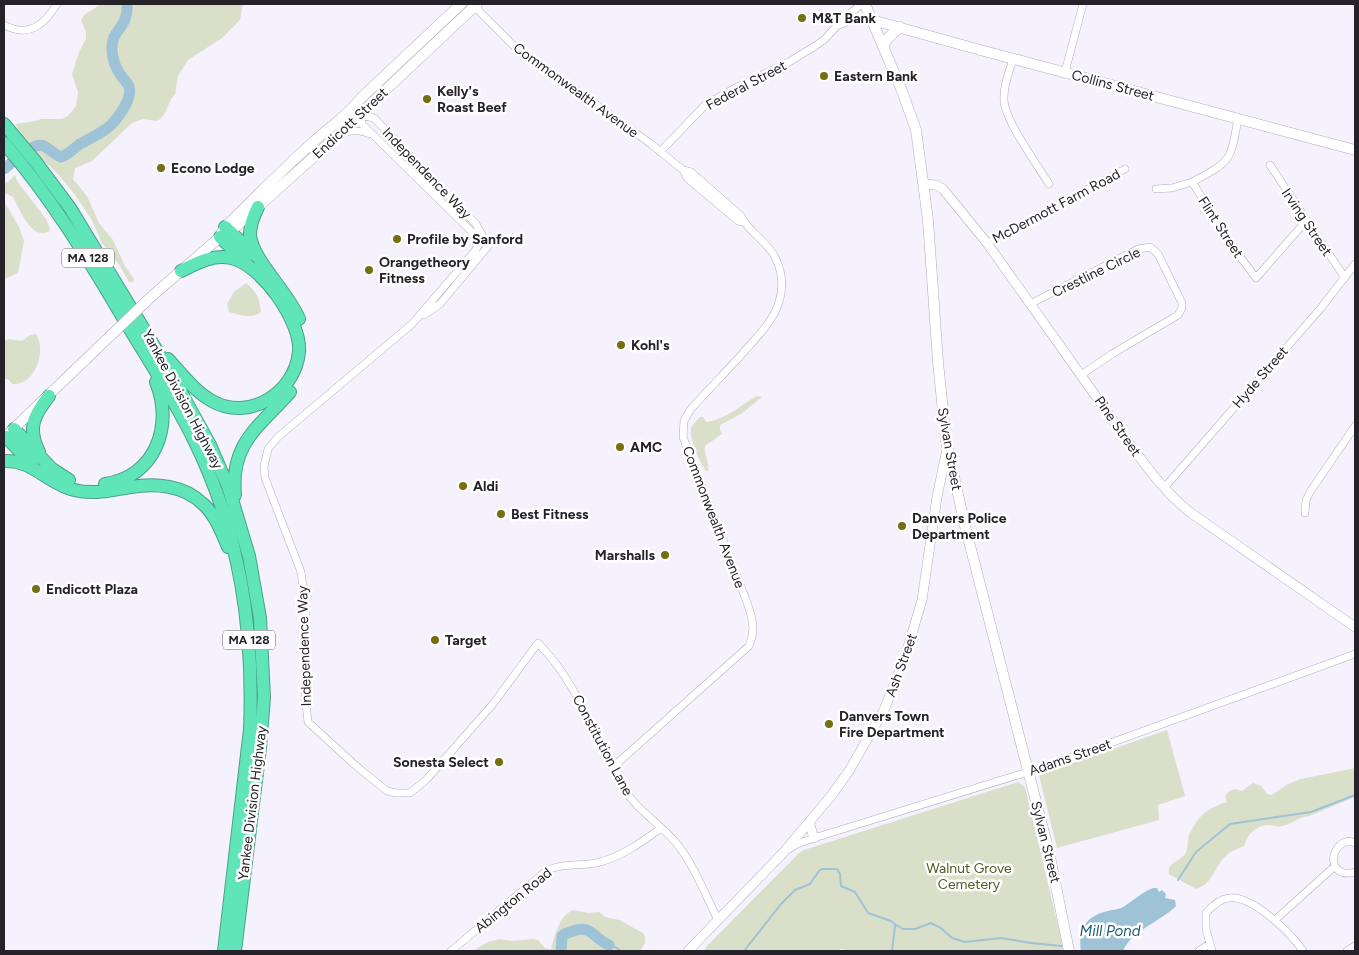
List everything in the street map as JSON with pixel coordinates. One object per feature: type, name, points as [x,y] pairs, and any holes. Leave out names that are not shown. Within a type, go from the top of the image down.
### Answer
[{"type":"highway","name":"Yankee Division Highway","points":[[4,124],[11,146],[31,165],[80,222],[148,346],[196,444],[218,494],[229,528],[247,610],[251,662],[250,720],[224,951]]},
{"type":"highway","points":[[237,515],[234,474],[242,446],[256,427],[291,390],[298,380],[304,361],[305,340],[298,316],[264,264],[251,239],[252,224],[258,207]]},
{"type":"highway","points":[[225,232],[264,264]]},
{"type":"highway","points":[[148,346],[199,392],[224,406],[244,407],[260,403],[283,389],[294,372],[299,351],[298,338],[294,326],[266,282],[249,265],[225,232]]},
{"type":"highway","points":[[181,271],[202,261],[218,257],[233,258],[249,265]]},
{"type":"highway","points":[[4,461],[20,462],[43,468],[76,483],[101,485],[129,476],[145,463],[158,443],[162,431],[164,412],[161,393],[148,346]]},
{"type":"highway","name":"Yankee Division Highway","points":[[148,346],[210,445],[228,486],[249,556],[260,618],[264,697],[260,748],[235,951]]},
{"type":"highway","points":[[43,468],[32,431],[38,411],[49,396]]},
{"type":"highway","points":[[7,436],[62,486],[96,493],[141,485],[161,485],[190,495],[205,505],[210,512],[239,570]]},
{"type":"main road","name":"Endicott Street","points":[[225,232],[258,207],[339,134],[357,111],[360,98],[461,4]]},
{"type":"main road","name":"Endicott Street","points":[[7,436],[152,296],[225,232],[319,136],[357,111],[474,4]]},
{"type":"main road","name":"Sylvan Street","points":[[864,4],[883,46],[916,130],[924,184],[942,412],[947,449],[1028,772],[1050,852],[1069,951]]},
{"type":"main road","name":"Collins Street","points":[[872,20],[1355,150]]},
{"type":"main road","points":[[883,46],[888,38],[900,27]]},
{"type":"street","points":[[4,25],[14,30],[31,29],[45,21],[57,4]]},
{"type":"street","name":"Commonwealth Avenue","points":[[474,4],[528,58],[572,87],[660,152],[683,170],[687,178],[738,221],[744,222],[768,245],[781,273],[780,301],[774,314],[760,334],[690,410],[684,420],[683,437],[752,619],[753,638],[749,646],[613,767]]},
{"type":"street","name":"Federal Street","points":[[660,152],[706,104],[804,53],[825,39],[844,18],[864,4]]},
{"type":"street","points":[[1065,72],[1083,4]]},
{"type":"street","name":"Federal Street","points":[[838,25],[856,18],[872,20]]},
{"type":"street","points":[[1013,59],[1004,92],[1005,108],[1010,121],[1049,184]]},
{"type":"street","name":"Independence Way","points":[[357,111],[362,124],[472,232],[483,238],[490,245],[440,304],[417,318]]},
{"type":"street","name":"Independence Way","points":[[357,111],[374,118],[476,224],[483,238]]},
{"type":"street","name":"Flint Street","points":[[1238,119],[1232,153],[1228,159],[1192,182],[1256,278],[1306,221]]},
{"type":"street","name":"Independence Way","points":[[339,134],[351,130],[360,130],[373,135]]},
{"type":"street","name":"Irving Street","points":[[1270,165],[1345,278]]},
{"type":"street","name":"McDermott Farm Road","points":[[987,243],[1125,169]]},
{"type":"street","points":[[1156,189],[1172,188],[1192,182]]},
{"type":"street","name":"Pine Street","points":[[924,184],[936,185],[943,189],[987,243],[1164,488],[1191,513],[1355,627]]},
{"type":"street","name":"Independence Way","points":[[483,238],[417,318],[278,437],[268,449],[264,466],[265,478],[301,572],[304,589],[307,639],[305,693],[308,722],[387,791],[410,793],[428,779],[492,704],[538,643]]},
{"type":"street","name":"Crestline Circle","points":[[1030,304],[1138,249],[1150,247],[1158,254],[1182,304],[1178,315],[1112,354],[1081,375]]},
{"type":"street","name":"Hyde Street","points":[[1164,488],[1355,264]]},
{"type":"street","points":[[1305,513],[1306,500],[1310,492],[1355,426]]},
{"type":"street","name":"Ash Street","points":[[688,951],[783,853],[831,796],[849,772],[875,727],[897,680],[922,600],[937,497],[947,449]]},
{"type":"street","name":"Constitution Lane","points":[[538,643],[557,664],[576,693],[613,767],[632,800],[677,844],[718,920]]},
{"type":"street","name":"Adams Street","points":[[783,853],[797,844],[814,838],[1028,772],[1355,654]]},
{"type":"street","points":[[809,822],[814,838]]},
{"type":"street","name":"Abington Road","points":[[451,951],[546,870],[556,866],[596,863],[619,855],[661,828]]},
{"type":"street","points":[[1355,843],[1352,841],[1345,842],[1337,848],[1334,857],[1335,866],[1340,873],[1346,875],[1355,872]]},
{"type":"street","points":[[1275,920],[1335,866]]},
{"type":"street","points":[[1212,951],[1205,920],[1206,913],[1222,900],[1238,898],[1275,920],[1303,951]]},
{"type":"street","name":"Ash Street","points":[[693,951],[702,937]]},
{"type":"street","points":[[1199,951],[1209,944]]},
{"type":"street","points":[[1347,951],[1355,946]]},
{"type":"green space","points":[[101,4],[243,4],[240,20],[222,38],[188,60],[178,76],[175,94],[160,119],[157,121],[143,119],[132,123],[92,161],[75,168],[73,179],[87,196],[99,223],[113,240],[125,266],[134,279],[133,282],[129,282],[120,266],[102,243],[92,220],[75,195],[59,175],[36,154],[15,124],[41,119],[62,119],[68,116],[76,106],[78,92],[72,74],[79,52],[86,39],[86,32],[81,20],[84,15]]},
{"type":"green space","points":[[15,175],[17,181],[46,219],[50,229],[48,232],[42,233],[31,227],[26,222],[13,197],[7,194],[4,195],[4,182],[8,182]]},
{"type":"green space","points":[[4,201],[19,227],[24,241],[18,273],[4,279]]},
{"type":"green space","points":[[246,283],[257,296],[261,312],[250,316],[229,312],[227,304],[234,292]]},
{"type":"green space","points":[[36,334],[40,349],[37,366],[33,374],[27,379],[20,383],[12,384],[4,378],[4,341],[9,339],[22,341],[30,335]]},
{"type":"green space","points":[[757,396],[762,397],[741,414],[720,425],[722,434],[705,446],[708,468],[708,471],[706,471],[691,436],[692,426],[700,417],[703,417],[706,422],[713,421],[733,412]]},
{"type":"green space","points":[[1167,730],[1185,796],[1158,805],[1159,820],[1057,848],[1039,775]]},
{"type":"green space","points":[[1355,768],[1355,797],[1286,825],[1265,825],[1257,828],[1250,834],[1244,846],[1224,857],[1211,878],[1202,886],[1196,889],[1169,874],[1170,867],[1185,854],[1189,835],[1196,822],[1208,810],[1227,802],[1225,796],[1230,791],[1235,789],[1242,791],[1253,783],[1261,786],[1267,794],[1272,795],[1286,785],[1301,779]]},
{"type":"green space","name":"Walnut Grove Cemetery","points":[[1018,782],[1025,787],[1063,951],[845,951],[843,949],[834,951],[704,951],[804,850]]},
{"type":"green space","points":[[574,910],[588,913],[599,912],[605,917],[619,920],[643,933],[645,943],[640,951],[473,951],[488,942],[500,939],[512,941],[533,939],[538,940],[545,948],[551,949],[561,921]]},
{"type":"water","name":"Mill Pond","points":[[1153,888],[1157,888],[1159,892],[1162,890],[1166,894],[1165,898],[1175,900],[1176,906],[1133,937],[1123,951],[1081,951],[1082,930],[1089,920],[1100,913],[1121,908]]},
{"type":"waterway","points":[[4,169],[34,146],[44,146],[61,157],[64,156],[106,129],[119,116],[130,92],[115,64],[112,42],[123,24],[127,12],[127,4]]},
{"type":"waterway","points":[[1178,880],[1196,852],[1230,824],[1311,812],[1355,795]]},
{"type":"waterway","points":[[744,951],[781,904],[795,890],[810,884],[822,869],[837,869],[840,874],[841,886],[855,892],[868,913],[891,921],[903,929],[915,929],[931,923],[941,928],[952,938],[965,942],[1001,938],[1062,946]]},
{"type":"waterway","points":[[892,951],[895,926]]},
{"type":"waterway","points":[[561,951],[562,936],[579,929],[592,933],[609,945]]},
{"type":"waterway","points":[[609,945],[621,951]]},
{"type":"place","name":"M&T Bank","points":[[802,18]]},
{"type":"place","name":"Eastern Bank","points":[[824,76]]},
{"type":"place","name":"Kelly's Roast Beef","points":[[427,99]]},
{"type":"place","name":"Econo Lodge","points":[[161,168]]},
{"type":"place","name":"Profile by Sanford","points":[[397,239]]},
{"type":"place","name":"Orangetheory Fitness","points":[[369,270]]},
{"type":"place","name":"Kohl's","points":[[621,345]]},
{"type":"place","name":"AMC","points":[[620,447]]},
{"type":"place","name":"Aldi","points":[[463,486]]},
{"type":"place","name":"Best Fitness","points":[[501,514]]},
{"type":"place","name":"Danvers Police Department","points":[[902,526]]},
{"type":"place","name":"Marshalls","points":[[665,555]]},
{"type":"place","name":"Endicott Plaza","points":[[36,589]]},
{"type":"place","name":"Target","points":[[435,640]]},
{"type":"place","name":"Danvers Town Fire Department","points":[[829,724]]},
{"type":"place","name":"Sonesta Select","points":[[499,762]]}]
